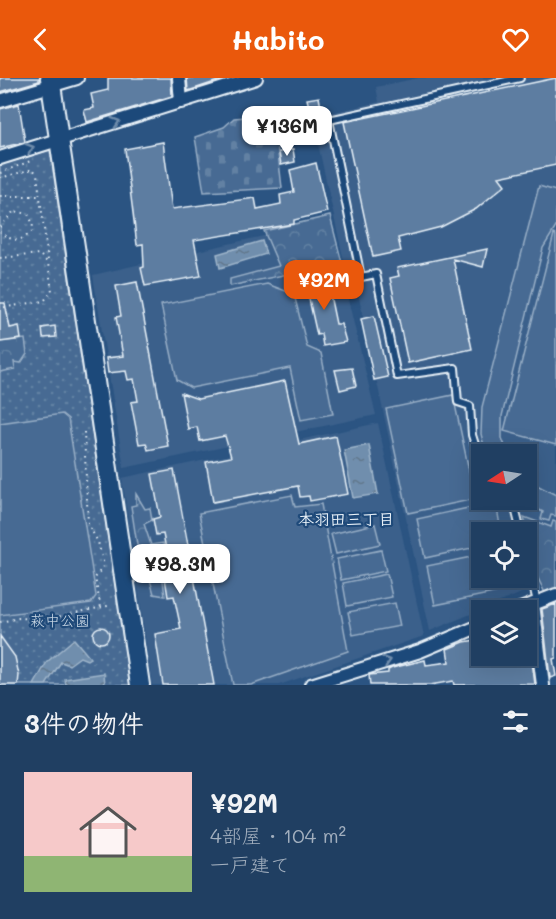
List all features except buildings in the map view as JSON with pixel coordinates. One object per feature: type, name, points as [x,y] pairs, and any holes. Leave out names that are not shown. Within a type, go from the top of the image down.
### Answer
[{"type":"street","points":[[0,101],[51,82],[77,78]]},
{"type":"street","points":[[179,78],[181,102]]},
{"type":"street","points":[[0,158],[256,78]]},
{"type":"street","points":[[51,82],[140,685]]},
{"type":"street","points":[[537,602],[556,595]]},
{"type":"street","points":[[537,624],[543,685]]},
{"type":"street","points":[[311,685],[338,681],[471,630]]},
{"type":"lane","points":[[475,444],[470,406],[458,402],[455,368],[397,376],[376,274],[362,277],[329,120],[486,82],[520,78]]},
{"type":"path","points":[[0,178],[33,169],[37,174],[51,291],[44,302],[0,308]]},
{"type":"path","points":[[0,196],[40,196]]},
{"type":"path","points":[[0,227],[14,211],[28,214],[33,224],[32,231],[18,241],[12,241],[0,232]]},
{"type":"path","points":[[0,258],[39,254],[48,263]]},
{"type":"path","points":[[84,432],[88,524],[98,542],[104,565],[95,578],[101,608]]},
{"type":"path","points":[[0,622],[19,618],[46,619],[118,604]]},
{"type":"shaded area","points":[[418,78],[556,78],[556,583],[550,581],[537,586],[537,522],[471,522],[471,588],[533,588],[504,600],[471,600],[471,614],[430,631],[352,265],[345,266],[312,117],[379,102],[376,87]]},
{"type":"shaded area","points":[[329,221],[376,415],[124,468],[93,275]]},
{"type":"shaded area","points":[[378,423],[424,636],[279,685],[152,685],[122,478]]},
{"type":"green space","points":[[246,117],[247,124],[275,127],[282,188],[204,192],[195,137],[224,127],[234,118]]},
{"type":"green space","name":"萩中公園","points":[[50,150],[130,685],[0,685],[0,165]]},
{"type":"green space","points":[[539,186],[556,191],[556,227],[543,248],[502,416],[504,444],[484,444],[481,434],[482,407]]},
{"type":"green space","points":[[330,216],[342,263],[230,286],[230,279],[279,266],[264,231]]},
{"type":"green space","points":[[554,234],[556,235],[556,445],[504,431]]},
{"type":"green space","points":[[267,284],[294,294],[307,347],[321,353],[333,414],[301,420],[290,368],[191,388],[177,380],[161,305]]},
{"type":"green space","points":[[25,339],[27,354],[21,363],[14,362],[15,369],[0,372],[0,342]]},
{"type":"green space","points":[[453,395],[471,480],[471,500],[408,513],[386,409]]},
{"type":"green space","points":[[62,414],[68,419],[96,596],[91,603],[0,615],[0,423]]},
{"type":"green space","points":[[537,485],[556,495],[556,516],[551,515],[549,521],[541,519],[543,512],[537,509]]},
{"type":"green space","points":[[136,494],[145,509],[150,508],[152,520],[144,524],[151,545],[163,543],[167,563],[161,565],[165,596],[154,594],[149,576],[142,577],[131,506],[136,505]]},
{"type":"green space","points":[[292,495],[295,507],[321,504],[348,651],[251,685],[233,685],[199,513]]},
{"type":"green space","points":[[471,507],[471,510],[497,510],[499,522],[471,522],[471,548],[425,558],[417,519]]},
{"type":"green space","points":[[524,517],[551,527],[553,521],[556,522],[556,588],[545,593],[537,576],[537,522],[525,522]]},
{"type":"green space","points":[[375,524],[380,544],[336,554],[331,534]]},
{"type":"green space","points":[[381,550],[386,571],[341,580],[337,559]]},
{"type":"green space","points":[[471,557],[471,588],[513,589],[435,605],[427,566]]},
{"type":"green space","points":[[387,574],[392,597],[347,606],[343,583]]},
{"type":"green space","points":[[395,603],[400,626],[353,635],[348,612]]},
{"type":"water","points":[[262,241],[266,254],[220,268],[217,254]]},
{"type":"water","points":[[369,445],[378,494],[353,498],[344,450]]},
{"type":"water","points":[[74,639],[90,658],[87,660],[80,657],[69,665],[61,662],[46,685],[34,685],[47,662]]},
{"type":"water","points":[[104,673],[105,685],[66,685],[65,679]]},
{"type":"district","name":"本羽田三丁目","points":[[346,519]]}]
